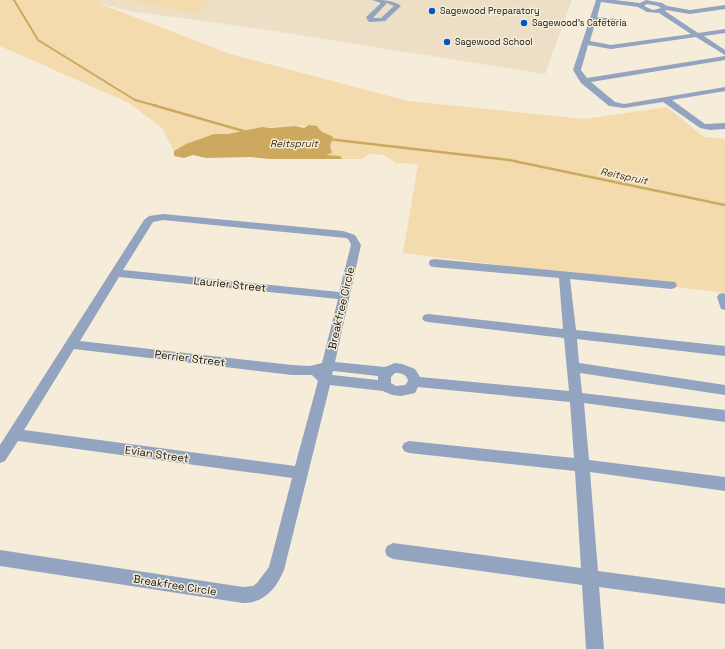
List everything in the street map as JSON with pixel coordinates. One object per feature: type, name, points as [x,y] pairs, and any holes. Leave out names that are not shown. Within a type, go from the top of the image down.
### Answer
[{"type":"street","points":[[375,0],[385,2]]},
{"type":"street","points":[[725,53],[697,36],[663,10],[663,5],[657,2],[646,2],[641,5],[599,0],[587,43],[577,70],[578,75],[584,81],[612,104],[618,106],[666,100],[725,89]]},
{"type":"street","points":[[709,3],[722,7]]},
{"type":"street","points":[[641,5],[642,8],[648,10],[690,12],[722,7]]},
{"type":"street","points":[[593,18],[623,22]]},
{"type":"street","points":[[587,43],[614,47],[725,31]]},
{"type":"street","points":[[584,81],[725,58]]},
{"type":"street","points":[[666,100],[703,126],[710,128],[725,126]]},
{"type":"street","name":"Breakfree Circle","points":[[0,457],[116,273],[146,222],[152,218],[163,217],[343,234],[352,236],[355,240],[356,245],[343,296],[327,372],[276,570],[268,583],[253,595],[0,558]]},
{"type":"street","points":[[434,263],[671,285]]},
{"type":"street","name":"Laurier Street","points":[[116,273],[343,296]]},
{"type":"street","points":[[564,275],[580,424],[595,649]]},
{"type":"street","points":[[428,318],[725,351]]},
{"type":"street","name":"Perrier Street","points":[[70,344],[310,371],[387,372]]},
{"type":"street","points":[[574,367],[725,390]]},
{"type":"street","points":[[395,368],[405,369],[412,374],[415,382],[413,386],[405,392],[394,391],[386,386],[384,378],[387,372],[395,368]]},
{"type":"street","name":"Perrier Street","points":[[327,372],[386,386]]},
{"type":"street","points":[[415,382],[576,397],[725,416]]},
{"type":"street","name":"Evian Street","points":[[15,435],[300,473]]},
{"type":"street","points":[[409,447],[582,465],[725,484]]},
{"type":"street","points":[[393,551],[725,596]]},
{"type":"shaded area","name":"Reitspruit","points":[[0,0],[102,0],[98,3],[230,54],[408,101],[585,119],[667,107],[704,137],[725,139],[725,293],[403,253],[418,164],[396,163],[384,155],[368,154],[362,159],[342,159],[325,155],[317,126],[262,127],[174,151],[162,128],[129,103],[0,46]]},
{"type":"shaded area","name":"Sagewood School","points":[[102,0],[572,0],[545,74],[261,29],[129,11],[98,3]]},
{"type":"shaded area","points":[[124,0],[211,0],[198,14]]},
{"type":"water","name":"Reitspruit","points":[[309,125],[317,126],[322,132],[333,137],[330,146],[332,153],[326,155],[340,156],[342,159],[270,159],[250,157],[206,158],[193,155],[184,158],[174,156],[174,151],[186,144],[214,134],[228,134],[262,127],[271,128],[295,126],[304,128]]},
{"type":"waterway","name":"Reitspruit","points":[[14,0],[38,40],[135,100],[157,106]]},
{"type":"waterway","name":"Reitspruit","points":[[153,105],[247,132]]},
{"type":"waterway","name":"Reitspruit","points":[[328,139],[509,160],[725,205]]},
{"type":"place","name":"Sagewood Preparatory","points":[[432,11]]},
{"type":"place","name":"Sagewood's Cafeteria","points":[[524,23]]},
{"type":"place","name":"Sagewood School","points":[[447,42]]}]
